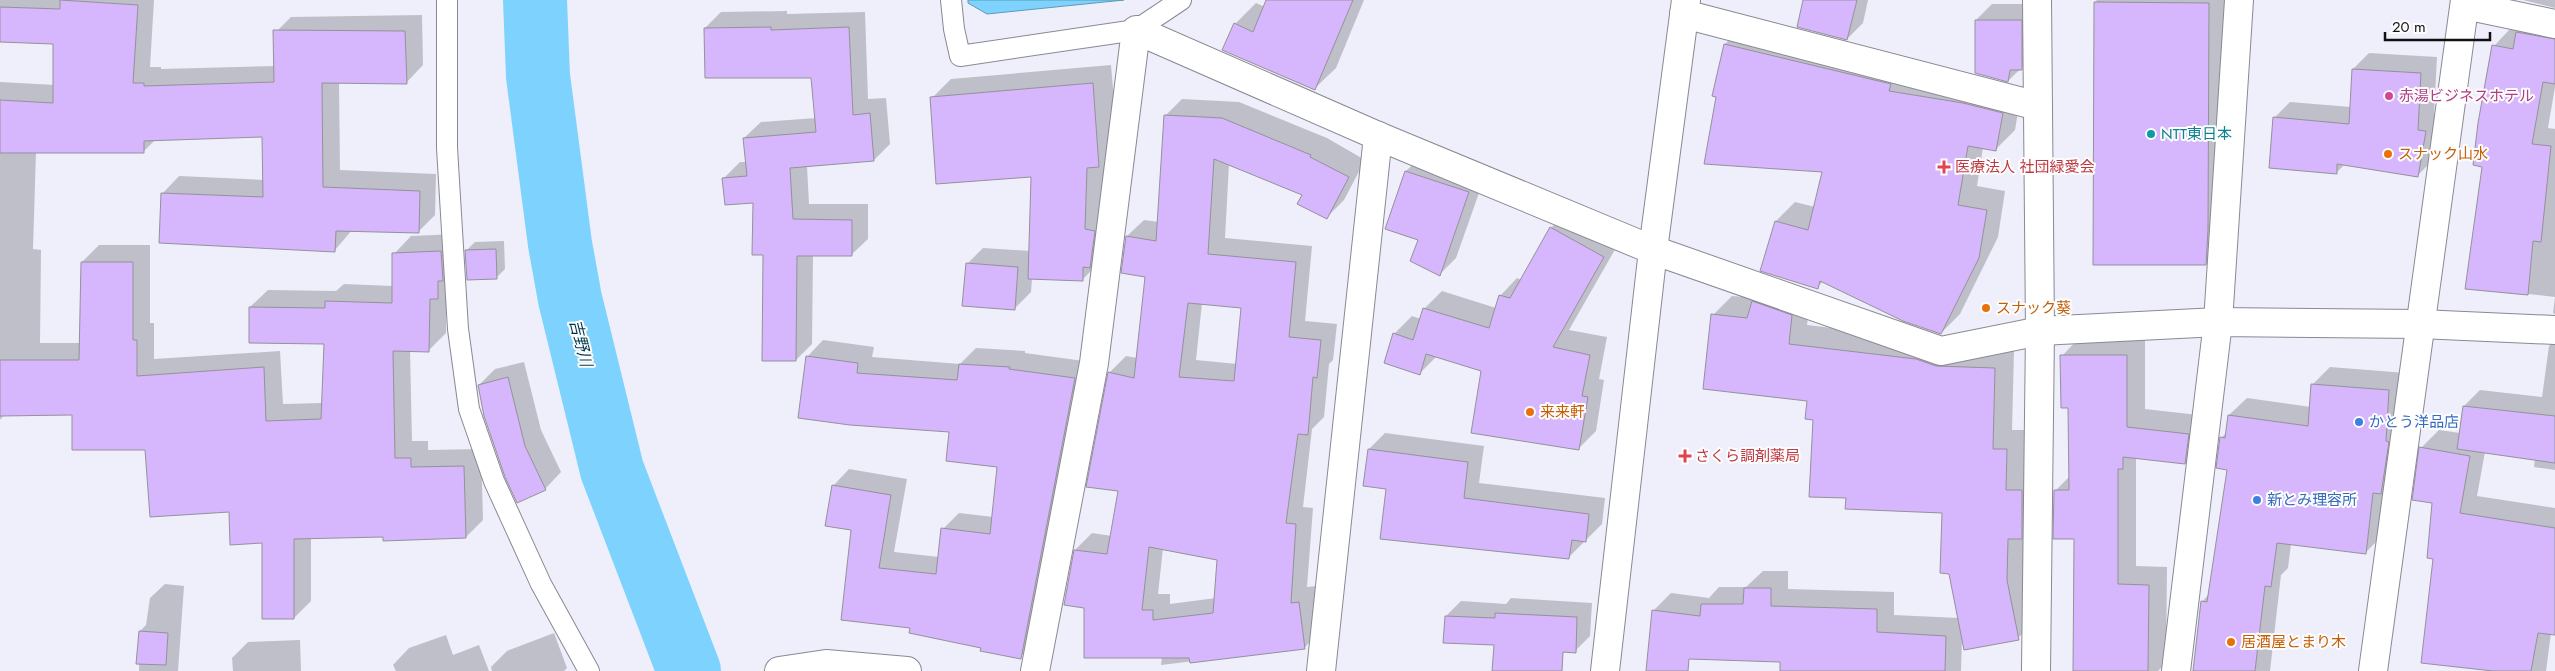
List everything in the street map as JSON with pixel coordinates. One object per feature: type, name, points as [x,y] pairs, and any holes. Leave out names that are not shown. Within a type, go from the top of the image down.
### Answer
[{"type":"street","points":[[2036,671],[2040,331],[2037,0]]},
{"type":"street","points":[[2176,671],[2218,322],[2239,0]]},
{"type":"street","points":[[2373,671],[2465,3],[2555,24]]},
{"type":"street","points":[[1605,671],[1653,250],[1685,7],[2038,106]]},
{"type":"street","points":[[1035,671],[1094,363],[1136,30],[1378,136],[1653,250],[1941,351],[2040,331],[2218,322],[2420,324],[2555,330]]},
{"type":"street","points":[[1321,671],[1378,136]]},
{"type":"street","points":[[779,671],[826,664],[906,671]]},
{"type":"lane","points":[[447,0],[448,168],[458,329],[469,409],[498,489],[542,584],[589,671]]},
{"type":"lane","points":[[951,0],[954,29],[960,56],[1136,30],[1181,0]]},
{"type":"water","points":[[968,0],[1124,0],[987,14],[968,3]]},
{"type":"building","points":[[60,0],[138,5],[133,83],[144,83],[144,86],[274,82],[273,30],[405,31],[407,84],[322,83],[323,187],[420,191],[419,233],[336,231],[335,252],[159,243],[161,193],[263,197],[262,137],[144,141],[144,153],[0,153],[0,100],[53,103],[53,44],[0,42],[0,7],[60,9]]},
{"type":"building","points":[[1266,0],[1353,0],[1315,90],[1222,50],[1234,23],[1253,32]]},
{"type":"building","points":[[1803,0],[1857,0],[1847,40],[1797,27]]},
{"type":"building","name":"NTT東日本","points":[[2094,2],[2209,3],[2208,230],[2206,265],[2093,265]]},
{"type":"building","points":[[1975,20],[2022,20],[2022,70],[2010,70],[2008,82],[1975,73]]},
{"type":"building","points":[[771,27],[771,30],[849,27],[853,115],[870,113],[874,161],[790,168],[793,219],[852,220],[852,256],[797,256],[796,361],[762,361],[763,255],[752,255],[753,203],[725,205],[722,178],[747,176],[743,138],[816,132],[811,78],[705,78],[704,28]]},
{"type":"building","points":[[2516,32],[2555,39],[2555,84],[2543,82],[2532,144],[2551,146],[2541,242],[2533,241],[2528,295],[2465,289],[2482,167],[2473,165],[2478,123],[2492,45],[2513,49]]},
{"type":"building","points":[[1724,44],[1891,84],[1889,91],[1963,103],[2003,113],[1996,151],[1968,146],[1958,205],[1987,210],[1979,258],[1941,334],[1903,321],[1820,281],[1818,289],[1760,271],[1775,221],[1808,230],[1822,172],[1704,164],[1716,97],[1712,96]]},
{"type":"building","points":[[2352,69],[2421,73],[2418,130],[2426,131],[2418,177],[2337,164],[2337,174],[2269,168],[2273,117],[2349,124]]},
{"type":"building","points":[[1093,83],[1099,167],[1087,168],[1085,229],[1095,231],[1090,268],[1083,267],[1083,281],[1028,279],[1031,177],[936,184],[930,97]]},
{"type":"building","points":[[1164,115],[1222,118],[1311,155],[1310,157],[1349,177],[1327,219],[1297,204],[1302,195],[1214,159],[1208,254],[1296,262],[1289,337],[1321,340],[1317,378],[1313,377],[1308,435],[1298,434],[1286,523],[1296,524],[1291,603],[1299,602],[1305,649],[1190,663],[1189,658],[1084,658],[1084,608],[1064,605],[1074,550],[1107,554],[1118,491],[1086,487],[1108,372],[1134,378],[1145,277],[1121,273],[1126,236],[1156,241]],"holes":[[[1188,303],[1241,308],[1234,381],[1179,377]],[[1149,547],[1217,560],[1213,613],[1153,620],[1153,610],[1142,610]]]},
{"type":"building","points":[[1405,171],[1469,192],[1440,276],[1410,261],[1418,240],[1385,229]]},
{"type":"building","points":[[1550,227],[1604,257],[1553,347],[1590,355],[1582,396],[1588,397],[1579,450],[1471,433],[1481,371],[1426,354],[1420,375],[1384,363],[1393,333],[1413,340],[1423,308],[1489,328],[1499,295],[1510,298]]},
{"type":"building","points":[[496,249],[497,279],[467,280],[465,250]]},
{"type":"building","points":[[441,251],[443,281],[438,281],[438,299],[430,299],[429,352],[393,351],[395,458],[411,458],[411,467],[464,466],[466,538],[383,541],[383,537],[294,539],[294,619],[262,619],[262,543],[230,545],[229,512],[150,517],[145,450],[72,450],[72,415],[0,416],[0,360],[79,360],[81,262],[133,262],[133,340],[137,340],[137,376],[264,367],[266,421],[321,419],[324,344],[249,343],[249,307],[325,308],[325,301],[392,303],[392,253]]},
{"type":"building","points":[[966,263],[1018,267],[1015,310],[962,306]]},
{"type":"building","points":[[1752,301],[1792,315],[1789,344],[1916,359],[1936,366],[1995,368],[1993,449],[2007,449],[2006,490],[2022,490],[2022,539],[2008,539],[2007,580],[2019,640],[1964,650],[1949,574],[1940,573],[1942,513],[1845,509],[1846,498],[1809,497],[1813,420],[1805,419],[1807,401],[1703,389],[1711,314],[1747,318]]},
{"type":"building","points":[[2060,355],[2127,355],[2127,427],[2189,434],[2185,464],[2123,457],[2123,469],[2118,469],[2118,584],[2149,585],[2148,671],[2073,671],[2074,539],[2053,539],[2054,490],[2069,490],[2068,408],[2061,408]]},
{"type":"building","points":[[806,356],[858,363],[857,373],[957,380],[959,364],[1010,367],[1009,369],[1075,378],[1021,659],[980,651],[981,648],[909,633],[910,628],[841,620],[851,530],[825,526],[832,485],[891,495],[879,568],[936,574],[941,528],[990,534],[997,467],[946,461],[949,432],[850,425],[798,418]]},
{"type":"building","points":[[508,377],[525,446],[546,490],[517,503],[505,477],[484,416],[478,385]]},
{"type":"building","points":[[2311,384],[2389,390],[2386,441],[2389,442],[2381,494],[2373,493],[2366,554],[2277,543],[2271,587],[2265,586],[2255,671],[2193,671],[2201,601],[2207,602],[2227,470],[2216,468],[2220,437],[2225,438],[2228,415],[2308,426]]},
{"type":"building","points":[[2463,406],[2555,416],[2555,463],[2457,449]]},
{"type":"building","points":[[2419,447],[2470,456],[2460,513],[2555,528],[2555,635],[2538,633],[2531,671],[2493,671],[2421,663],[2433,559],[2427,558],[2432,503],[2412,500]]},
{"type":"building","points":[[1368,449],[1468,462],[1464,498],[1589,514],[1586,542],[1572,540],[1569,559],[1380,539],[1386,489],[1363,486]]},
{"type":"building","points":[[1744,588],[1771,588],[1771,606],[1877,609],[1877,632],[1946,636],[1945,671],[1780,671],[1780,662],[1689,659],[1688,671],[1646,671],[1652,610],[1700,616],[1701,604],[1743,604]]},
{"type":"building","points":[[1495,613],[1577,617],[1576,653],[1563,652],[1562,671],[1492,671],[1494,645],[1443,643],[1445,616],[1495,618]]},
{"type":"building","points":[[139,631],[168,633],[166,665],[136,664]]},
{"type":"waterway","name":"吉野川","points":[[535,0],[538,76],[560,244],[570,299],[612,470],[689,671]]},
{"type":"place","name":"赤湯ビジネスホテル","points":[[2389,96]]},
{"type":"place","name":"NTT東日本","points":[[2151,134]]},
{"type":"place","name":"スナック山水","points":[[2388,154]]},
{"type":"place","name":"医療法人 社団緑愛会","points":[[1944,167]]},
{"type":"place","name":"スナック葵","points":[[1986,308]]},
{"type":"place","name":"来来軒","points":[[1530,412]]},
{"type":"place","name":"かとう洋品店","points":[[2359,422]]},
{"type":"place","name":"さくら調剤薬局","points":[[1685,456]]},
{"type":"place","name":"新とみ理容所","points":[[2257,500]]},
{"type":"place","name":"居酒屋とまり木","points":[[2231,642]]}]
